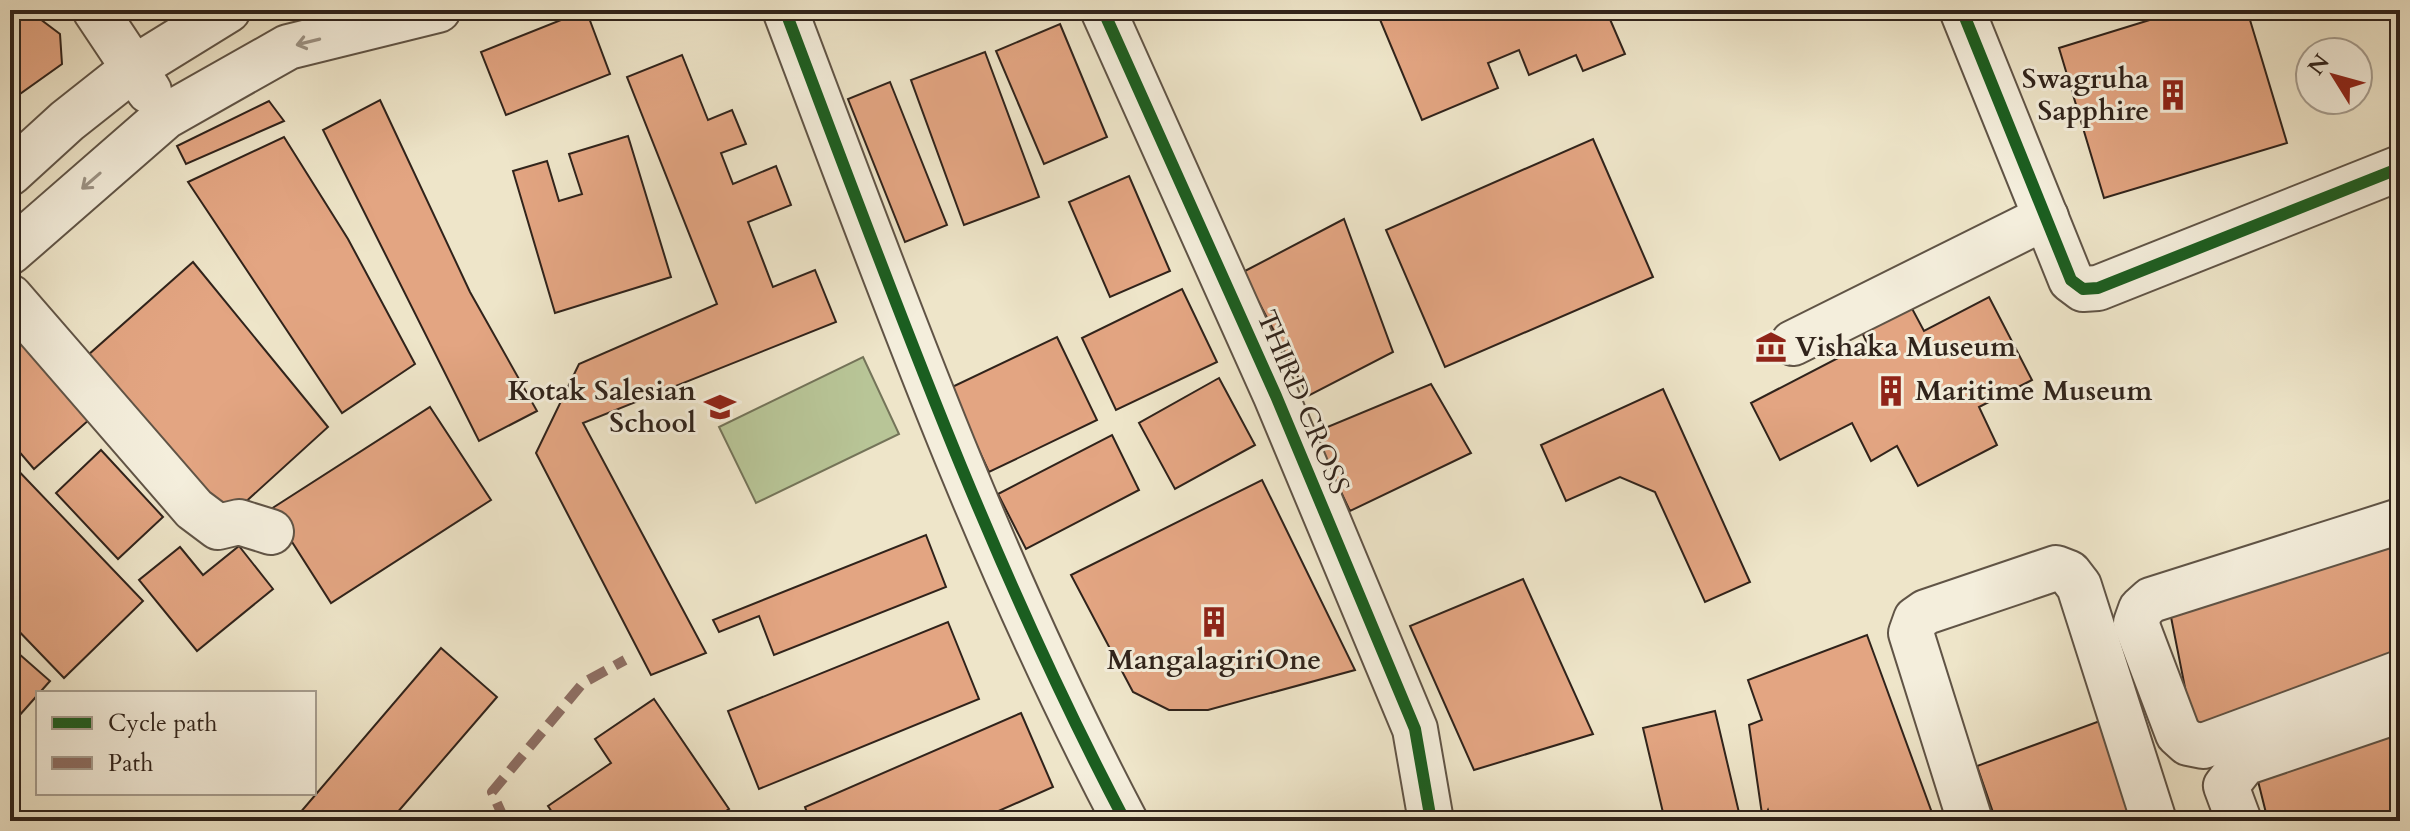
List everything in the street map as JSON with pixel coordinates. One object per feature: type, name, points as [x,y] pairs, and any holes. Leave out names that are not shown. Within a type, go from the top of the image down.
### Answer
[{"type":"street","points":[[95,10],[166,116]]},
{"type":"street","points":[[10,173],[67,121],[134,68],[228,10]]},
{"type":"street","points":[[10,252],[166,116],[288,47],[438,10]]},
{"type":"street","points":[[785,10],[944,431],[1075,727],[1125,821]]},
{"type":"street","name":"THIRD CROSS","points":[[1103,10],[1276,396],[1415,729],[1431,821]]},
{"type":"street","points":[[1962,10],[2071,280],[2083,289],[2098,288],[2400,168]]},
{"type":"street","points":[[1793,343],[2046,217]]},
{"type":"street","points":[[10,297],[194,509],[218,527],[239,522],[271,532]]},
{"type":"street","points":[[2400,521],[2151,600],[2141,609],[2136,623],[2178,734],[2188,743],[2203,746],[2400,673]]},
{"type":"street","points":[[1970,821],[1911,633],[1916,619],[1926,612],[2056,568],[2069,573],[2079,586],[2154,821]]},
{"type":"street","points":[[2239,821],[2226,786],[2244,763],[2400,710]]},
{"type":"green space","points":[[863,357],[899,434],[756,503],[719,427]]},
{"type":"building","points":[[10,10],[28,10],[60,34],[62,64],[10,101]]},
{"type":"building","points":[[586,10],[610,74],[506,115],[481,52]]},
{"type":"building","points":[[1376,10],[1606,10],[1625,54],[1583,71],[1576,55],[1529,75],[1519,50],[1488,63],[1498,88],[1422,120]]},
{"type":"building","name":"Swagruha Sapphire","points":[[2182,10],[2202,10],[2203,14],[2247,10],[2287,143],[2104,198],[2059,48]]},
{"type":"building","points":[[1060,24],[1107,137],[1044,164],[996,51]]},
{"type":"building","points":[[985,52],[1039,197],[964,225],[911,80]]},
{"type":"building","points":[[682,55],[708,120],[732,110],[746,144],[721,153],[733,184],[776,166],[791,205],[748,222],[773,287],[815,270],[836,322],[583,423],[706,653],[651,675],[536,453],[579,364],[717,304],[627,77]]},
{"type":"building","points":[[890,82],[947,225],[905,242],[848,99]]},
{"type":"building","points":[[380,100],[470,292],[537,411],[479,441],[323,130]]},
{"type":"building","points":[[269,101],[284,121],[186,164],[177,146]]},
{"type":"building","points":[[628,136],[671,277],[555,313],[513,171],[547,161],[559,201],[582,194],[569,154]]},
{"type":"building","points":[[284,137],[348,239],[415,364],[342,413],[188,182]]},
{"type":"building","points":[[1593,139],[1653,277],[1445,367],[1386,230]]},
{"type":"building","points":[[1129,176],[1170,271],[1110,297],[1069,202]]},
{"type":"building","points":[[1344,219],[1393,352],[1308,396],[1243,272]]},
{"type":"building","points":[[193,262],[328,427],[218,527],[87,356]]},
{"type":"building","points":[[1182,289],[1217,362],[1116,410],[1082,338]]},
{"type":"building","name":"Maritime Museum","points":[[1989,297],[2032,380],[1979,407],[1997,445],[1918,486],[1897,446],[1871,461],[1852,423],[1780,460],[1751,403],[1867,343],[1859,326],[1908,301],[1924,331]]},
{"type":"building","points":[[10,308],[100,410],[34,469],[10,441]]},
{"type":"building","points":[[1057,337],[1097,420],[989,472],[950,388]]},
{"type":"building","points":[[1219,378],[1255,445],[1175,489],[1139,423]]},
{"type":"building","points":[[1431,384],[1471,453],[1350,511],[1313,433]]},
{"type":"building","points":[[1663,389],[1750,582],[1705,602],[1655,492],[1620,477],[1566,501],[1541,445]]},
{"type":"building","points":[[430,407],[491,500],[331,603],[271,509]]},
{"type":"building","points":[[1112,435],[1139,490],[1026,549],[998,494]]},
{"type":"building","points":[[101,450],[163,517],[118,559],[56,493]]},
{"type":"building","points":[[10,462],[143,601],[64,678],[10,622]]},
{"type":"building","name":"MangalagiriOne","points":[[1262,480],[1355,670],[1208,710],[1169,710],[1133,692],[1071,575]]},
{"type":"building","points":[[926,535],[946,587],[774,655],[759,616],[719,632],[713,620]]},
{"type":"building","points":[[2400,537],[2400,655],[2193,728],[2169,607]]},
{"type":"building","points":[[239,546],[273,589],[197,651],[139,580],[180,547],[203,575]]},
{"type":"building","points":[[1523,579],[1593,734],[1474,770],[1410,626]]},
{"type":"building","points":[[948,622],[979,699],[759,789],[728,711]]},
{"type":"building","points":[[1867,635],[1935,821],[1772,821],[1768,810],[1763,821],[1749,725],[1762,720],[1748,680]]},
{"type":"building","points":[[10,646],[50,681],[41,691],[36,691],[36,697],[10,726]]},
{"type":"building","points":[[441,648],[497,697],[390,821],[293,821]]},
{"type":"building","points":[[654,699],[729,809],[711,821],[558,821],[548,806],[611,763],[595,739]]},
{"type":"building","points":[[1715,711],[1741,821],[1665,821],[1643,728]]},
{"type":"building","points":[[1021,713],[1053,787],[976,821],[810,821],[805,807]]},
{"type":"building","points":[[2108,718],[2145,821],[1996,821],[1977,766]]},
{"type":"building","points":[[2400,733],[2400,821],[2268,821],[2255,769]]},
{"type":"marked path","points":[[505,821],[492,792],[583,683],[625,660]]},
{"type":"cycle path","points":[[785,10],[902,319],[985,523],[1075,723],[1125,821]]},
{"type":"cycle path","points":[[1103,10],[1276,396],[1415,729],[1431,821]]},
{"type":"cycle path","points":[[1962,10],[2071,280],[2083,289],[2098,288],[2400,168]]},
{"type":"place","name":"Swagruha Sapphire","points":[[2173,95]]},
{"type":"place","name":"Vishaka Museum","points":[[1771,347]]},
{"type":"place","name":"Maritime Museum","points":[[1891,391]]},
{"type":"place","name":"Kotak Salesian School","points":[[720,407]]},
{"type":"place","name":"MangalagiriOne","points":[[1214,622]]}]
